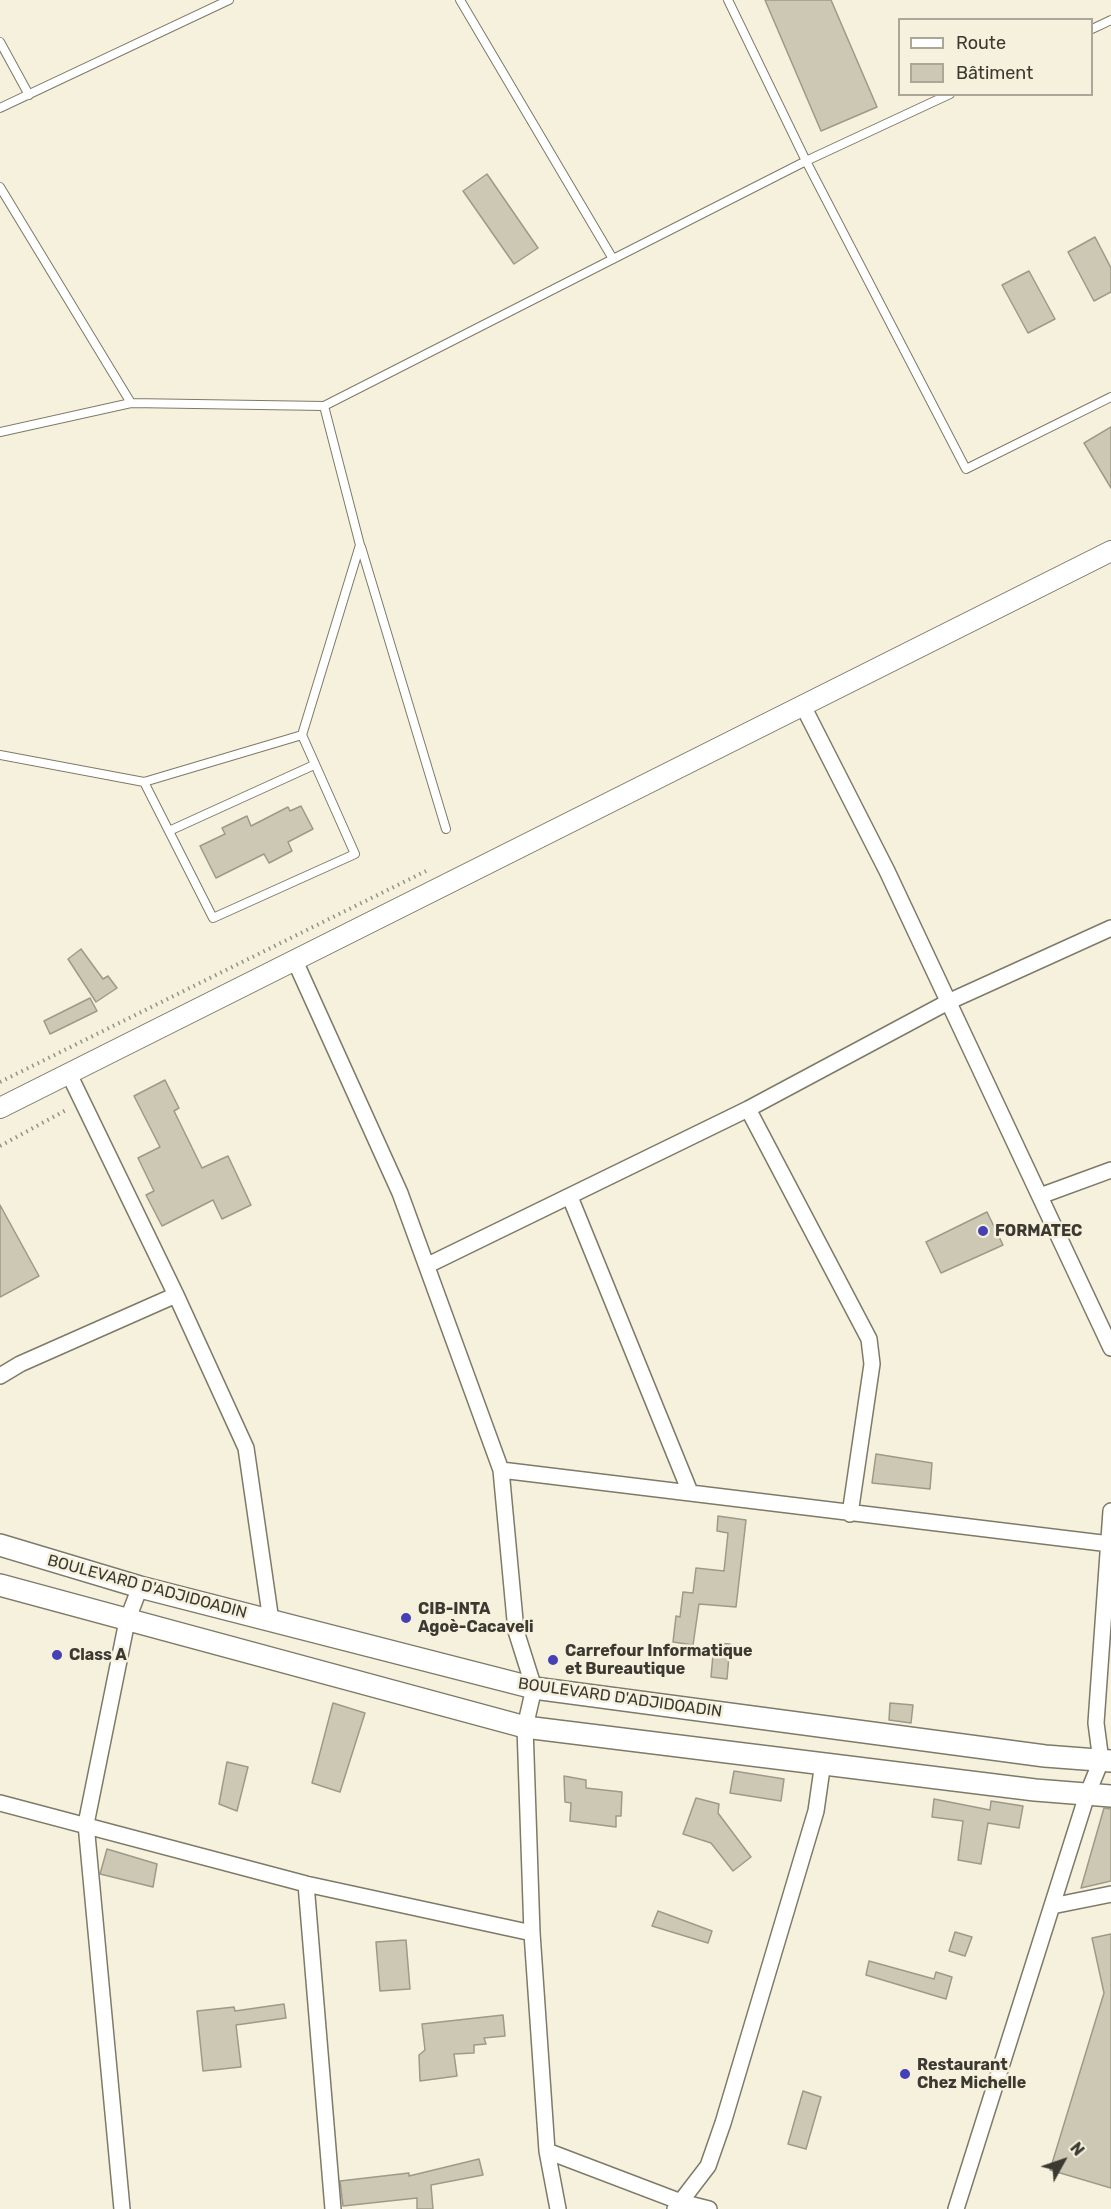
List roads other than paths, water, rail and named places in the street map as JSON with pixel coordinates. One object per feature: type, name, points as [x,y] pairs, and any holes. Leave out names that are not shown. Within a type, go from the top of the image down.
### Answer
[{"type":"main road","name":"BOULEVARD D'ADJIDOADIN","points":[[0,1545],[140,1587],[534,1688],[1045,1756],[1106,1761]]},
{"type":"main road","points":[[0,1585],[525,1727],[1087,1795],[1111,1796]]},
{"type":"street","points":[[0,1108],[1111,551]]},
{"type":"street","points":[[803,706],[887,871],[1111,1348]]},
{"type":"street","points":[[428,1265],[748,1109],[948,1002],[1111,928]]},
{"type":"street","points":[[295,961],[400,1193],[501,1470],[516,1631],[534,1688],[525,1727],[532,1933],[547,2151],[558,2209]]},
{"type":"street","points":[[69,1074],[176,1295],[246,1448],[271,1621]]},
{"type":"street","points":[[748,1109],[869,1340],[872,1364],[850,1514]]},
{"type":"street","points":[[1040,1196],[1111,1170]]},
{"type":"street","points":[[570,1197],[690,1492]]},
{"type":"street","points":[[0,1376],[20,1364],[176,1295]]},
{"type":"street","points":[[501,1470],[1110,1544]]},
{"type":"street","points":[[956,2209],[1087,1795],[1106,1761],[1096,1723],[1111,1510]]},
{"type":"street","points":[[120,2208],[86,1824],[127,1621],[140,1587]]},
{"type":"street","points":[[678,2205],[708,2166],[723,2123],[816,1811],[823,1762]]},
{"type":"street","points":[[0,1803],[306,1884],[532,1933]]},
{"type":"street","points":[[306,1884],[333,2209]]},
{"type":"street","points":[[1052,1906],[1111,1894]]},
{"type":"street","points":[[547,2151],[678,2205],[709,2209]]},
{"type":"lane","points":[[0,108],[229,0]]},
{"type":"lane","points":[[460,0],[613,259]]},
{"type":"lane","points":[[728,0],[806,161],[966,469],[1111,397]]},
{"type":"lane","points":[[1093,29],[1111,20]]},
{"type":"lane","points":[[0,42],[29,95]]},
{"type":"lane","points":[[0,432],[131,403],[324,406],[806,161],[946,96]]},
{"type":"lane","points":[[0,187],[131,403]]},
{"type":"lane","points":[[324,406],[360,545],[446,829]]},
{"type":"lane","points":[[144,782],[213,918],[355,854],[302,735],[360,545]]},
{"type":"lane","points":[[0,755],[144,782],[302,735]]},
{"type":"lane","points":[[169,831],[314,765]]},
{"type":"place","name":"FORMATEC","points":[[983,1231]]},
{"type":"place","name":"CIB-INTA Agoè-Cacaveli","points":[[406,1618]]},
{"type":"place","name":"Class A","points":[[57,1655]]},
{"type":"place","name":"Carrefour Informatique et Bureautique","points":[[553,1660]]},
{"type":"place","name":"Restaurant Chez Michelle","points":[[905,2074]]}]
